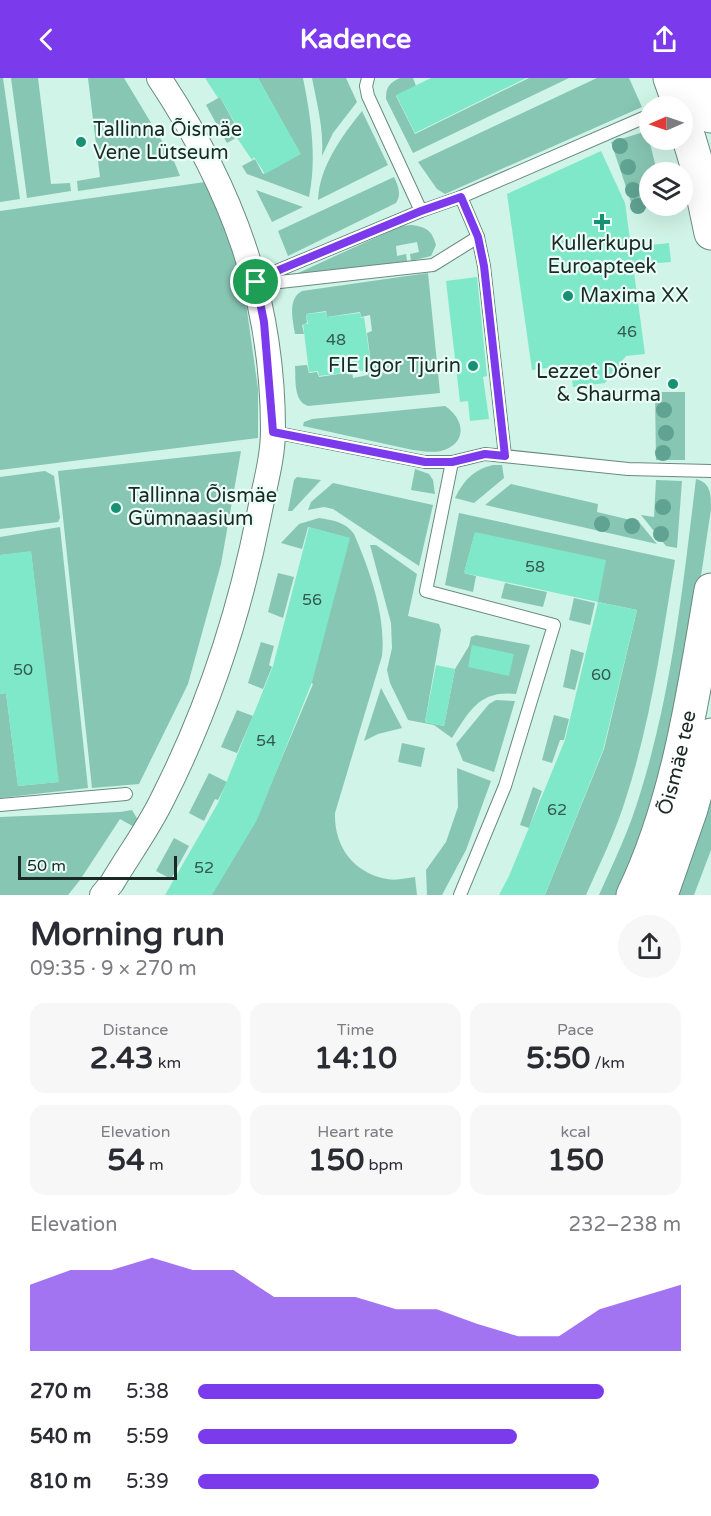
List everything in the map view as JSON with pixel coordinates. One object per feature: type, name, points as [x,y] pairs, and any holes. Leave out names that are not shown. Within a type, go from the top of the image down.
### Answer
[{"type":"main road","points":[[693,145],[711,233]]},
{"type":"main road","name":"Õismäe tee","points":[[642,893],[671,788],[701,712],[711,590]]},
{"type":"main road","name":"Õismäe tee","points":[[642,893],[691,809],[711,735]]},
{"type":"street","points":[[102,895],[112,883],[161,803],[212,687],[242,594],[254,541],[273,432],[264,322],[256,282],[238,228],[216,175],[159,78]]},
{"type":"lane","points":[[368,78],[366,86],[368,96],[421,211]]},
{"type":"lane","points":[[256,282],[279,270],[421,211],[461,197],[639,121]]},
{"type":"lane","points":[[461,197],[478,237],[488,299],[505,456]]},
{"type":"lane","points":[[256,282],[280,282],[433,265],[478,237]]},
{"type":"lane","points":[[273,432],[425,462],[452,462],[485,454],[628,469],[711,471]]},
{"type":"lane","points":[[452,462],[426,591],[554,625],[505,786],[459,895]]},
{"type":"lane","points":[[0,805],[126,794]]},
{"type":"green space","points":[[0,78],[3,78],[20,199],[0,202]]},
{"type":"green space","points":[[11,78],[38,78],[51,184],[70,183],[71,191],[27,198]]},
{"type":"green space","points":[[88,78],[124,78],[174,161],[180,176],[78,191],[77,181],[100,177]]},
{"type":"green space","points":[[258,78],[303,78],[312,138],[313,167],[309,197],[247,174],[242,166],[255,159],[263,174],[300,154]]},
{"type":"green space","points":[[312,78],[346,78],[357,102],[333,133],[322,156],[321,127]]},
{"type":"green space","points":[[400,78],[413,78],[416,86],[396,96],[415,134],[529,78],[569,78],[413,153],[386,99],[389,86]]},
{"type":"green space","points":[[597,78],[629,78],[639,100],[639,108],[445,194],[437,189],[418,162]]},
{"type":"green space","points":[[220,97],[241,135],[227,143],[206,105]]},
{"type":"green space","points":[[362,111],[388,165],[318,200],[322,176],[327,164],[340,141]]},
{"type":"green space","points":[[639,133],[639,150],[652,150],[655,162],[639,162],[639,210],[634,211],[611,142]]},
{"type":"green space","points":[[394,177],[399,193],[396,203],[288,256],[278,231]]},
{"type":"green space","points":[[205,182],[229,227],[243,282],[258,389],[258,438],[0,470],[0,211]]},
{"type":"green space","points":[[256,190],[303,207],[272,222]]},
{"type":"green space","points":[[412,225],[428,230],[433,236],[436,245],[431,256],[411,261],[410,254],[419,252],[417,242],[396,246],[397,256],[406,254],[407,261],[302,275],[298,273],[401,226]]},
{"type":"green space","points":[[428,273],[440,393],[308,406],[303,403],[296,389],[295,366],[307,365],[309,373],[317,372],[319,377],[352,372],[353,378],[368,375],[368,366],[371,364],[367,333],[372,331],[370,315],[361,317],[360,312],[327,317],[326,311],[306,314],[307,323],[302,325],[304,334],[295,334],[292,310],[297,295],[302,291]]},
{"type":"green space","points":[[655,392],[685,392],[685,460],[656,460]]},
{"type":"green space","points":[[445,406],[457,418],[461,431],[456,443],[438,452],[413,450],[303,426],[304,422],[312,419]]},
{"type":"green space","points":[[241,451],[221,564],[188,684],[139,784],[92,788],[58,471]]},
{"type":"green space","points":[[493,465],[502,465],[504,478],[474,503],[455,498],[470,477]]},
{"type":"green space","points":[[415,469],[429,474],[433,480],[435,494],[411,490]]},
{"type":"green space","points":[[45,471],[54,476],[60,518],[58,522],[0,529],[0,477]]},
{"type":"green space","points":[[297,477],[321,480],[292,511],[288,511],[294,480]]},
{"type":"green space","points":[[696,479],[707,486],[711,509],[683,697],[668,760],[619,895],[599,895],[636,807],[651,756],[675,638]]},
{"type":"green space","points":[[656,480],[682,481],[677,548],[666,546],[641,515],[654,517]]},
{"type":"green space","points":[[333,483],[433,505],[419,566],[333,509],[324,507],[308,510],[311,502]]},
{"type":"green space","points":[[511,484],[598,504],[597,512],[639,522],[657,544],[485,505]]},
{"type":"green space","points":[[459,513],[675,560],[655,680],[635,769],[618,823],[586,895],[545,895],[604,749],[637,610],[598,602],[475,533],[464,573],[476,576],[473,592],[445,585]]},
{"type":"green space","points":[[319,518],[343,524],[354,534],[376,594],[383,641],[382,656],[335,813],[338,836],[348,856],[364,871],[390,880],[415,877],[417,895],[210,895],[257,817],[313,684],[310,682],[349,538],[308,527],[302,549],[281,543],[299,524]]},
{"type":"green space","points":[[60,527],[88,788],[0,798],[0,694],[6,693],[18,786],[58,782],[31,552],[0,555],[0,537]]},
{"type":"green space","points":[[370,545],[376,545],[417,574],[408,616],[439,624],[441,630],[425,722],[444,726],[455,669],[469,646],[471,637],[476,635],[530,645],[516,694],[493,695],[477,704],[452,738],[434,725],[408,720],[390,683],[387,670],[392,648],[391,623]]},
{"type":"green space","points":[[278,573],[294,577],[283,618],[268,612]]},
{"type":"green space","points":[[505,583],[547,592],[543,607],[501,598]]},
{"type":"green space","points":[[574,598],[595,603],[590,625],[569,620]]},
{"type":"green space","points":[[261,642],[274,646],[269,665],[272,667],[263,689],[248,683]]},
{"type":"green space","points":[[571,649],[584,653],[575,690],[563,687]]},
{"type":"green space","points":[[381,688],[402,728],[378,734],[364,741]]},
{"type":"green space","points":[[496,700],[515,701],[494,772],[463,761],[456,744],[489,704]]},
{"type":"green space","points":[[237,710],[253,716],[237,753],[221,747]]},
{"type":"green space","points":[[554,715],[569,719],[564,740],[560,740],[552,763],[542,760]]},
{"type":"green space","points":[[402,743],[425,748],[421,767],[398,762]]},
{"type":"green space","points":[[457,768],[491,781],[466,850],[442,895],[427,895],[426,870],[446,842],[458,807]]},
{"type":"green space","points":[[209,773],[227,782],[204,821],[189,813]]},
{"type":"green space","points":[[533,787],[542,791],[529,828],[520,825]]},
{"type":"green space","points":[[711,789],[711,850],[694,895],[675,895]]},
{"type":"green space","points":[[132,810],[138,820],[136,828],[120,819],[68,895],[0,895],[0,817]]},
{"type":"green space","points":[[174,838],[189,846],[171,879],[156,871]]},
{"type":"building","points":[[205,78],[258,78],[301,154],[265,174],[237,138],[242,135],[220,97],[218,98]]},
{"type":"building","points":[[431,78],[526,78],[415,133],[396,95]]},
{"type":"building","points":[[601,151],[625,203],[631,247],[669,243],[671,262],[633,265],[645,354],[626,356],[605,383],[573,387],[570,365],[532,370],[507,194]]},
{"type":"building","points":[[477,277],[487,376],[483,377],[489,419],[470,421],[468,401],[460,402],[446,281]]},
{"type":"building","points":[[326,312],[327,317],[360,313],[361,318],[364,317],[371,365],[366,366],[367,370],[319,376],[318,371],[309,372],[303,324],[308,324],[306,314]]},
{"type":"building","points":[[309,527],[350,538],[312,682],[257,820],[212,895],[165,895],[218,803],[273,666]]},
{"type":"building","points":[[475,532],[606,560],[598,602],[464,573]]},
{"type":"building","points":[[31,551],[59,782],[18,786],[6,693],[0,694],[0,555]]},
{"type":"building","points":[[598,602],[637,610],[603,750],[545,895],[499,895],[565,740]]},
{"type":"building","points":[[472,645],[514,654],[509,676],[468,667]]},
{"type":"building","points":[[436,665],[455,669],[444,726],[425,722]]},
{"type":"place","name":"Tallinna Õismäe Vene Lütseum","points":[[81,142]]},
{"type":"place","name":"Kullerkupu Euroapteek","points":[[602,222]]},
{"type":"place","name":"Maxima XX","points":[[568,296]]},
{"type":"place","name":"FIE Igor Tjurin","points":[[473,366]]},
{"type":"place","name":"Lezzet Döner & Shaurma","points":[[673,384]]},
{"type":"place","name":"Tallinna Õismäe Gümnaasium","points":[[116,508]]},
{"type":"route","points":[[461,197],[478,237],[484,266],[505,456],[485,454],[452,462],[425,462],[273,432],[264,322],[256,282],[279,270],[421,211],[461,197]]}]
